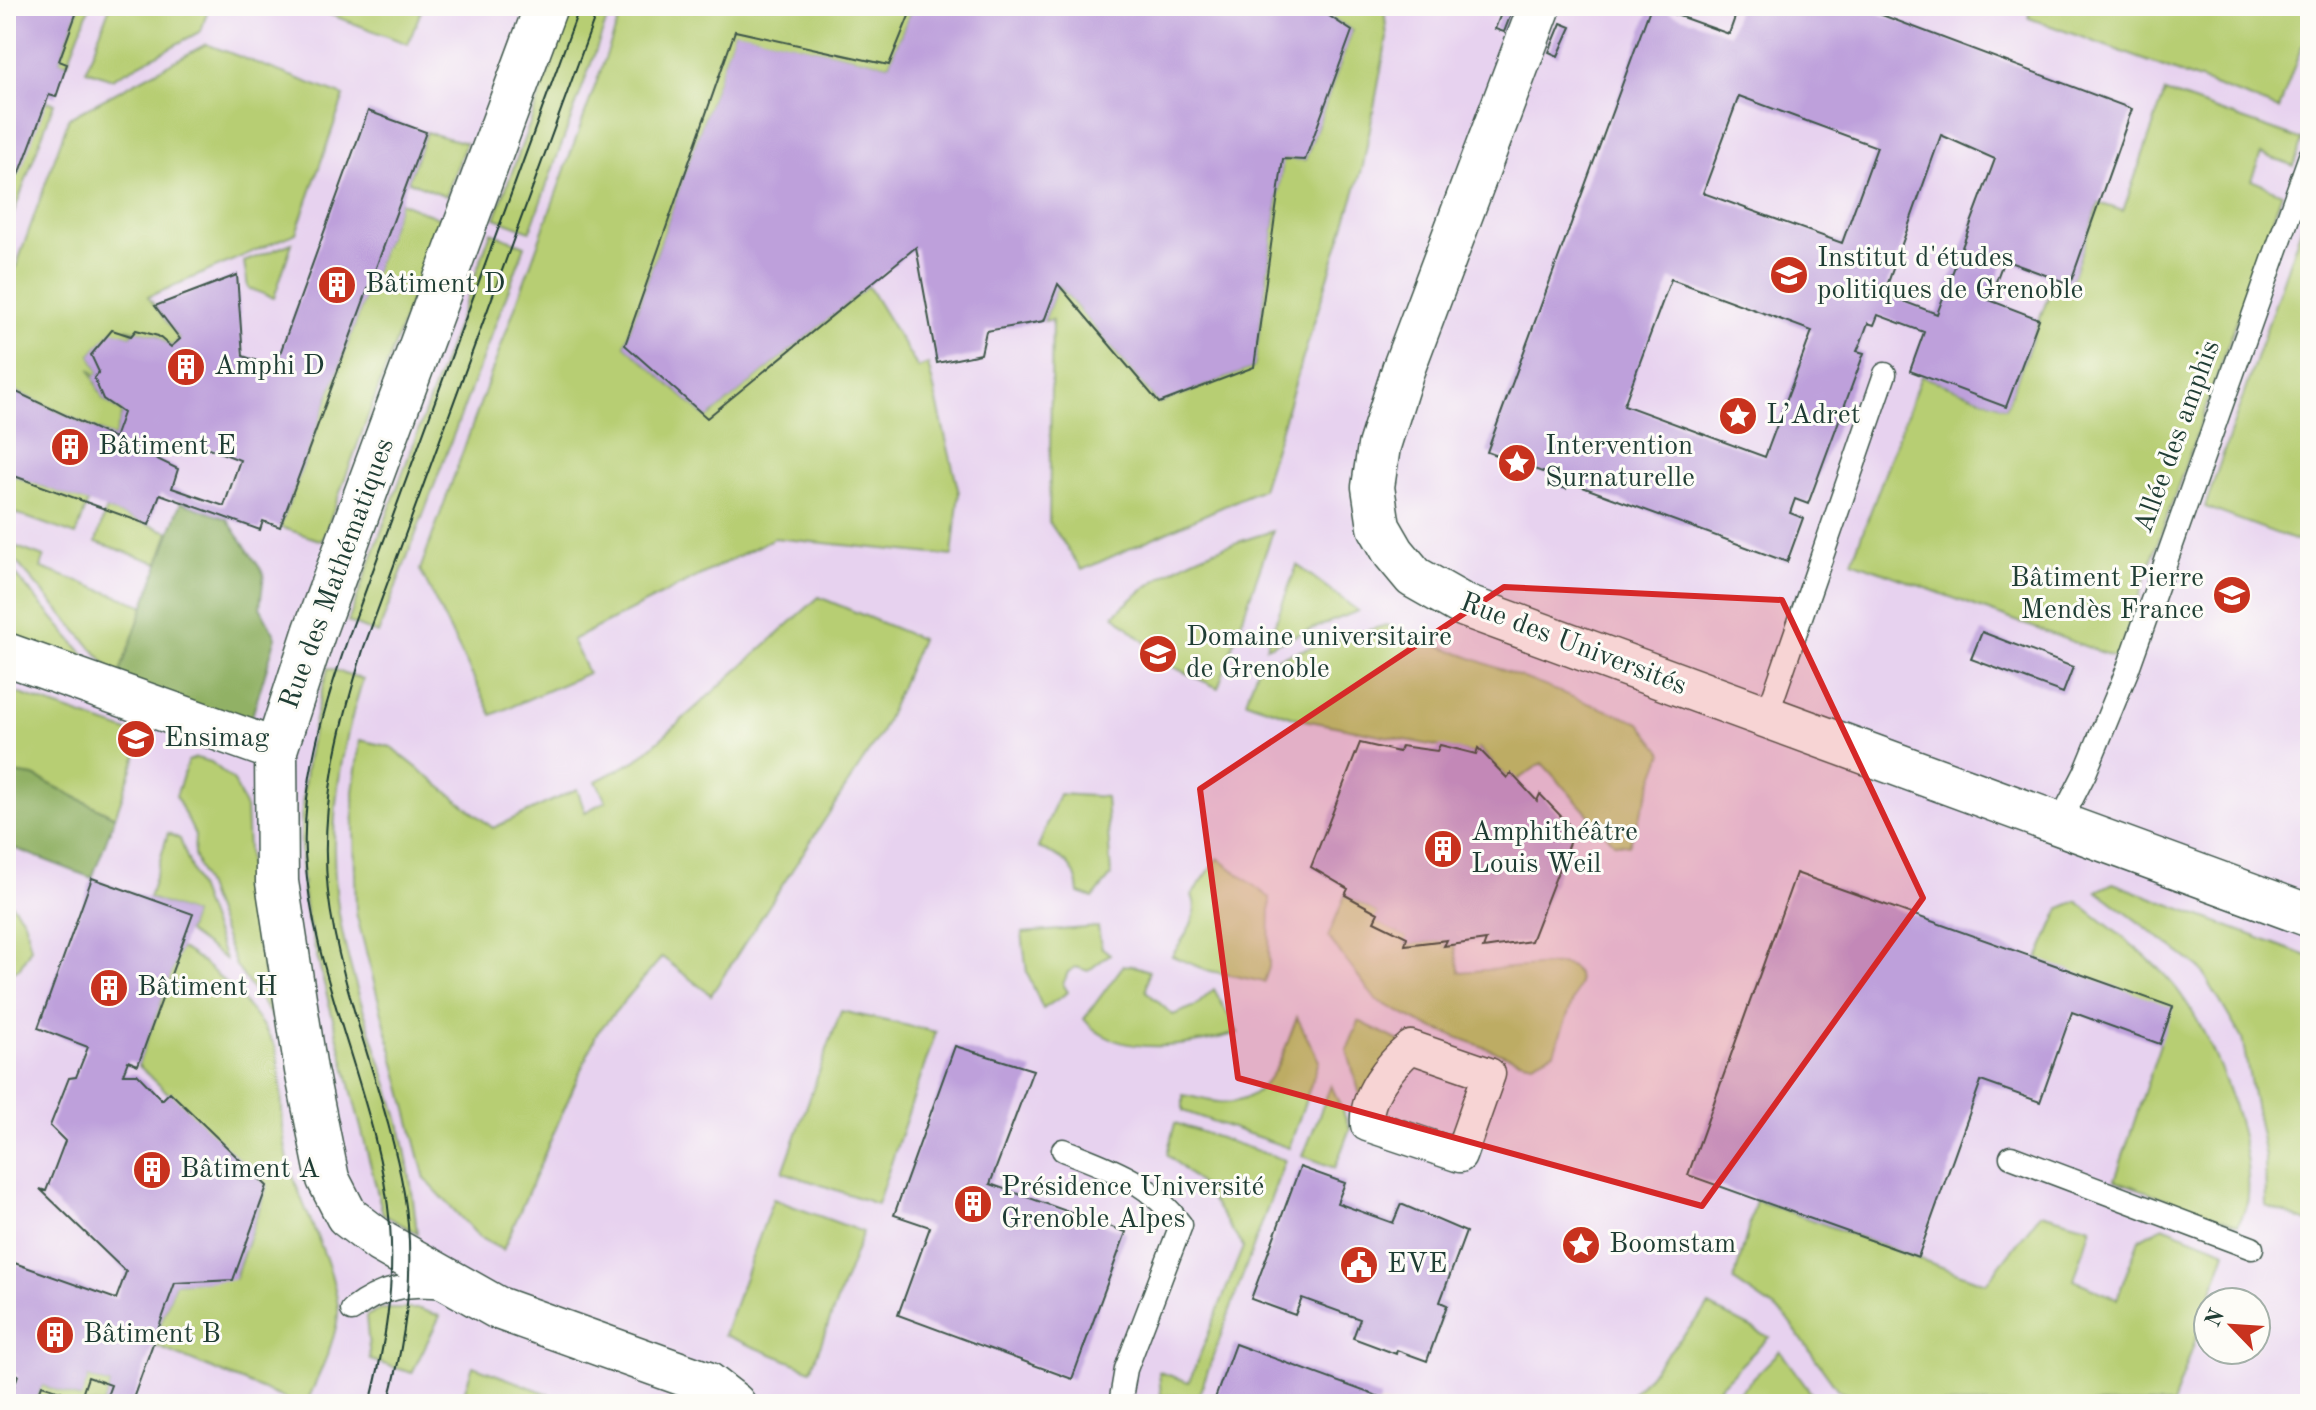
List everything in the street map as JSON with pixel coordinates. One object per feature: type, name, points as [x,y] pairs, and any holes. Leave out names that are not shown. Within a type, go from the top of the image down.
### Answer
[{"type":"street","name":"Rue des Mathématiques","points":[[546,6],[315,630],[276,750],[277,882],[306,1070],[328,1179],[347,1216],[381,1242],[498,1308],[707,1383],[734,1404]]},
{"type":"street","name":"Rue des Universités","points":[[1540,6],[1403,370],[1379,446],[1373,487],[1379,527],[1414,577],[1465,606],[2310,916]]},
{"type":"street","points":[[6,654],[276,750]]},
{"type":"lane","name":"Allée des amphis","points":[[2059,824],[2091,760],[2127,671],[2310,156]]},
{"type":"lane","points":[[1766,718],[1885,374]]},
{"type":"lane","points":[[1063,1150],[1118,1172],[1160,1197],[1181,1225],[1126,1369],[1120,1404]]},
{"type":"lane","points":[[2011,1157],[2252,1248]]},
{"type":"lane","points":[[352,1310],[373,1293],[424,1285],[461,1289]]},
{"type":"highlighted area","points":[[1504,587],[1782,600],[1923,898],[1702,1206],[1238,1078],[1200,789]]},
{"type":"shaded area","name":"Domaine universitaire de Grenoble","points":[[6,6],[2310,6],[2310,1404],[6,1404]]},
{"type":"green space","points":[[79,6],[90,6],[67,64],[59,61]]},
{"type":"green space","points":[[110,6],[209,6],[201,31],[112,79],[86,70]]},
{"type":"green space","points":[[308,6],[423,6],[408,44]]},
{"type":"green space","points":[[573,6],[612,6],[530,231],[495,218]]},
{"type":"green space","points":[[624,6],[913,6],[889,65],[735,32],[625,345],[707,418],[868,286],[918,368],[928,364],[959,493],[952,556],[774,538],[572,640],[588,673],[492,715],[420,570]]},
{"type":"green space","points":[[1314,6],[1384,6],[1387,38],[1363,166],[1262,489],[1082,570],[1049,522],[1052,320],[1044,321],[1058,284],[1159,403],[1254,367],[1283,159],[1305,160],[1352,31]]},
{"type":"green space","points":[[2029,6],[2310,6],[2310,47],[2302,45],[2279,109],[2029,18]]},
{"type":"green space","points":[[206,44],[344,96],[296,233],[148,297],[180,339],[171,347],[158,336],[126,328],[134,332],[131,336],[112,331],[91,355],[99,372],[96,376],[90,369],[103,399],[123,413],[114,438],[6,387],[6,295],[69,118]]},
{"type":"green space","points":[[2165,92],[2302,140],[2294,166],[2261,154],[2251,180],[2282,193],[2117,658],[1852,561],[1921,376],[2006,407],[2055,279],[2070,284],[2099,203],[2123,211]]},
{"type":"green space","points":[[46,101],[54,103],[6,234],[6,170]]},
{"type":"green space","points":[[426,132],[466,143],[446,196],[408,181]]},
{"type":"green space","points":[[400,202],[441,219],[322,541],[280,527]]},
{"type":"green space","points":[[2310,202],[2310,546],[2205,507]]},
{"type":"green space","points":[[491,232],[525,246],[378,634],[348,622]]},
{"type":"green space","points":[[292,243],[274,298],[248,288],[244,262]]},
{"type":"green space","points":[[6,473],[88,502],[76,535],[6,510]]},
{"type":"green space","points":[[181,502],[227,519],[264,574],[260,607],[276,637],[247,733],[118,678]]},
{"type":"green space","points":[[106,509],[169,532],[158,563],[96,542]]},
{"type":"green space","points":[[1273,531],[1218,688],[1173,667],[1114,615],[1152,583],[1188,562]]},
{"type":"green space","points":[[6,543],[44,557],[41,568],[145,606],[118,678],[6,550]]},
{"type":"green space","points":[[6,563],[98,671],[6,638]]},
{"type":"green space","points":[[1297,565],[1358,611],[1266,647]]},
{"type":"green space","points":[[819,597],[921,639],[881,733],[711,995],[662,957],[597,1033],[503,1250],[480,1238],[425,1179],[356,913],[353,792],[360,740],[391,747],[493,828],[577,789],[585,812],[606,801],[596,781],[637,760]]},
{"type":"green space","points":[[1386,625],[1640,723],[1663,753],[1629,845],[1614,843],[1542,763],[1517,780],[1507,778],[1479,748],[1476,754],[1300,719],[1246,701],[1259,663]]},
{"type":"green space","points":[[328,668],[363,679],[346,741],[336,804],[334,867],[337,899],[354,979],[402,1133],[417,1233],[383,1214],[306,913],[301,820],[313,729]]},
{"type":"green space","points":[[6,689],[143,737],[115,817],[34,776],[6,772]]},
{"type":"green space","points":[[196,758],[211,762],[234,781],[246,809],[251,912],[273,1018],[236,966],[194,855],[195,835],[176,796],[188,761]]},
{"type":"green space","points":[[6,772],[34,776],[115,817],[92,878],[6,845]]},
{"type":"green space","points":[[1059,794],[1106,797],[1111,876],[1093,898],[1079,893],[1075,875],[1067,863],[1038,848]]},
{"type":"green space","points":[[168,833],[180,839],[225,959],[187,932],[193,914],[149,898]]},
{"type":"green space","points":[[1218,858],[1270,898],[1269,967],[1264,982],[1206,970],[1172,956],[1193,919],[1192,895]]},
{"type":"green space","points":[[2113,883],[2310,957],[2310,1223],[2266,1206],[2265,1157],[2242,1039],[2201,969],[2097,891]]},
{"type":"green space","points":[[1345,895],[1378,913],[1375,921],[1407,937],[1405,945],[1447,940],[1445,946],[1454,945],[1460,972],[1562,964],[1573,968],[1579,984],[1554,1052],[1533,1063],[1519,1060],[1424,1025],[1376,1000],[1328,937]]},
{"type":"green space","points":[[6,897],[24,920],[31,948],[19,969],[6,973]]},
{"type":"green space","points":[[2077,901],[2137,949],[2170,981],[2185,1000],[2214,1053],[2236,1114],[2248,1172],[2246,1207],[2238,1225],[2115,1180],[2160,1044],[2038,959],[2060,908]]},
{"type":"green space","points":[[1098,927],[1101,947],[1110,954],[1088,971],[1076,967],[1068,972],[1063,984],[1068,992],[1043,1009],[1027,973],[1022,933]]},
{"type":"green space","points":[[180,948],[206,965],[237,995],[264,1027],[277,1054],[289,1163],[330,1269],[338,1306],[332,1342],[306,1404],[298,1404],[153,1345],[175,1283],[235,1278],[267,1186],[138,1065]]},
{"type":"green space","points":[[1131,965],[1149,971],[1146,991],[1173,1015],[1196,1006],[1214,989],[1238,1033],[1200,1042],[1157,1046],[1116,1041],[1098,1032],[1084,1019],[1123,966]]},
{"type":"green space","points":[[841,1011],[936,1032],[877,1204],[783,1172]]},
{"type":"green space","points":[[1297,1017],[1319,1061],[1289,1148],[1183,1111],[1183,1095],[1227,1103],[1247,1098],[1258,1090],[1276,1069]]},
{"type":"green space","points":[[1359,1021],[1411,1047],[1366,1115],[1347,1050]]},
{"type":"green space","points":[[1331,1085],[1350,1128],[1335,1168],[1303,1156]]},
{"type":"green space","points":[[1175,1123],[1285,1160],[1199,1395],[1161,1396],[1159,1372],[1189,1382],[1243,1247],[1203,1187],[1167,1154]]},
{"type":"green space","points":[[773,1199],[863,1232],[811,1370],[724,1335]]},
{"type":"green space","points":[[1756,1200],[1986,1283],[2041,1213],[2091,1227],[2074,1280],[2117,1299],[2139,1239],[2163,1226],[2226,1251],[2214,1286],[2192,1286],[2192,1349],[2173,1404],[1878,1404],[1838,1390],[1784,1315],[1734,1281]]},
{"type":"green space","points":[[1709,1306],[1769,1337],[1702,1404],[1623,1404]]},
{"type":"green space","points":[[380,1309],[420,1309],[440,1316],[412,1373],[370,1360],[366,1316]]},
{"type":"green space","points":[[1780,1351],[1819,1404],[1742,1404],[1735,1396]]},
{"type":"green space","points":[[473,1366],[549,1394],[545,1404],[460,1404]]},
{"type":"green space","points":[[88,1377],[111,1385],[104,1404],[35,1404],[42,1385],[80,1398]]},
{"type":"building","points":[[6,6],[79,6],[59,61],[67,64],[56,97],[49,95],[19,175],[6,170]]},
{"type":"building","points":[[913,6],[1314,6],[1352,31],[1305,160],[1283,159],[1254,367],[1159,403],[1058,284],[1044,321],[986,331],[981,354],[937,363],[916,247],[707,418],[625,345],[735,31],[889,65]]},
{"type":"building","points":[[1504,6],[1514,6],[1504,32],[1495,29]]},
{"type":"building","points":[[1651,6],[1729,34],[1739,6],[1858,6],[2132,109],[2070,284],[2004,260],[1989,300],[2039,319],[2006,407],[1910,371],[1924,332],[1878,315],[1874,325],[1868,323],[1857,351],[1864,353],[1808,504],[1795,499],[1790,513],[1803,518],[1787,562],[1569,482],[1566,489],[1548,482],[1551,475],[1487,452]],"holes":[[[1739,96],[1877,147],[1842,243],[1703,193]],[[1941,135],[1995,159],[1937,314],[1884,294]],[[1671,279],[1812,331],[1765,457],[1624,405]]]},
{"type":"building","points":[[1561,23],[1571,27],[1558,56],[1549,52]]},
{"type":"building","points":[[368,111],[426,132],[280,527],[263,521],[260,530],[160,494],[149,525],[6,473],[6,387],[114,438],[123,413],[103,399],[94,378],[99,372],[91,355],[112,330],[131,336],[136,330],[158,336],[171,347],[180,339],[155,306],[237,275],[243,356],[275,367]],"holes":[[[193,442],[240,460],[224,506],[172,488],[178,469],[153,457],[164,445],[185,451]]]},
{"type":"building","points":[[1982,632],[2073,667],[2063,693],[1971,659]]},
{"type":"building","name":"Amphithéâtre Louis Weil","points":[[1360,743],[1399,752],[1401,746],[1437,751],[1440,745],[1476,754],[1478,748],[1507,778],[1511,773],[1537,801],[1540,794],[1574,830],[1531,941],[1483,948],[1486,940],[1444,946],[1447,940],[1405,945],[1407,937],[1374,921],[1378,913],[1345,895],[1348,889],[1311,867]]},
{"type":"building","points":[[1796,873],[2173,1007],[2160,1044],[2072,1012],[2040,1102],[1981,1081],[1918,1257],[1688,1175]]},
{"type":"building","points":[[92,878],[193,914],[138,1065],[128,1061],[123,1074],[137,1074],[162,1100],[170,1092],[267,1186],[233,1280],[175,1283],[131,1404],[104,1404],[111,1385],[88,1377],[81,1398],[42,1385],[35,1404],[8,1404],[18,1375],[6,1371],[6,1260],[116,1299],[126,1272],[40,1189],[46,1191],[65,1141],[50,1126],[69,1078],[76,1077],[88,1047],[38,1028]]},
{"type":"building","name":"Présidence Université Grenoble Alpes","points":[[955,1046],[1033,1070],[990,1184],[1126,1232],[1072,1379],[898,1315],[930,1227],[894,1215]]},
{"type":"building","name":"EVE","points":[[1300,1167],[1345,1183],[1337,1203],[1393,1223],[1401,1204],[1466,1232],[1440,1302],[1447,1305],[1427,1361],[1397,1350],[1396,1354],[1353,1338],[1360,1319],[1302,1298],[1295,1315],[1251,1299]]},
{"type":"building","points":[[1235,1344],[1380,1397],[1378,1404],[1213,1404]]},
{"type":"tram line","points":[[370,1404],[388,1315],[390,1225],[373,1131],[332,994],[310,901],[305,826],[311,772],[322,719],[347,641],[580,6]]},
{"type":"tram line","points":[[388,1404],[408,1299],[408,1220],[396,1155],[334,930],[326,860],[333,768],[364,647],[599,6]]},
{"type":"place","name":"Institut d'études politiques de Grenoble","points":[[1789,275]]},
{"type":"place","name":"Bâtiment D","points":[[337,285]]},
{"type":"place","name":"Amphi D","points":[[186,367]]},
{"type":"place","name":"L’Adret","points":[[1738,416]]},
{"type":"place","name":"Bâtiment E","points":[[70,447]]},
{"type":"place","name":"Intervention Surnaturelle","points":[[1517,463]]},
{"type":"place","name":"Bâtiment Pierre Mendès France","points":[[2232,595]]},
{"type":"place","name":"Domaine universitaire de Grenoble","points":[[1158,654]]},
{"type":"place","name":"Ensimag","points":[[136,739]]},
{"type":"place","name":"Amphithéâtre Louis Weil","points":[[1443,849]]},
{"type":"place","name":"Bâtiment H","points":[[109,988]]},
{"type":"place","name":"Bâtiment A","points":[[152,1170]]},
{"type":"place","name":"Présidence Université Grenoble Alpes","points":[[973,1204]]},
{"type":"place","name":"Boomstam","points":[[1581,1245]]},
{"type":"place","name":"EVE","points":[[1359,1265]]},
{"type":"place","name":"Bâtiment B","points":[[55,1335]]}]
